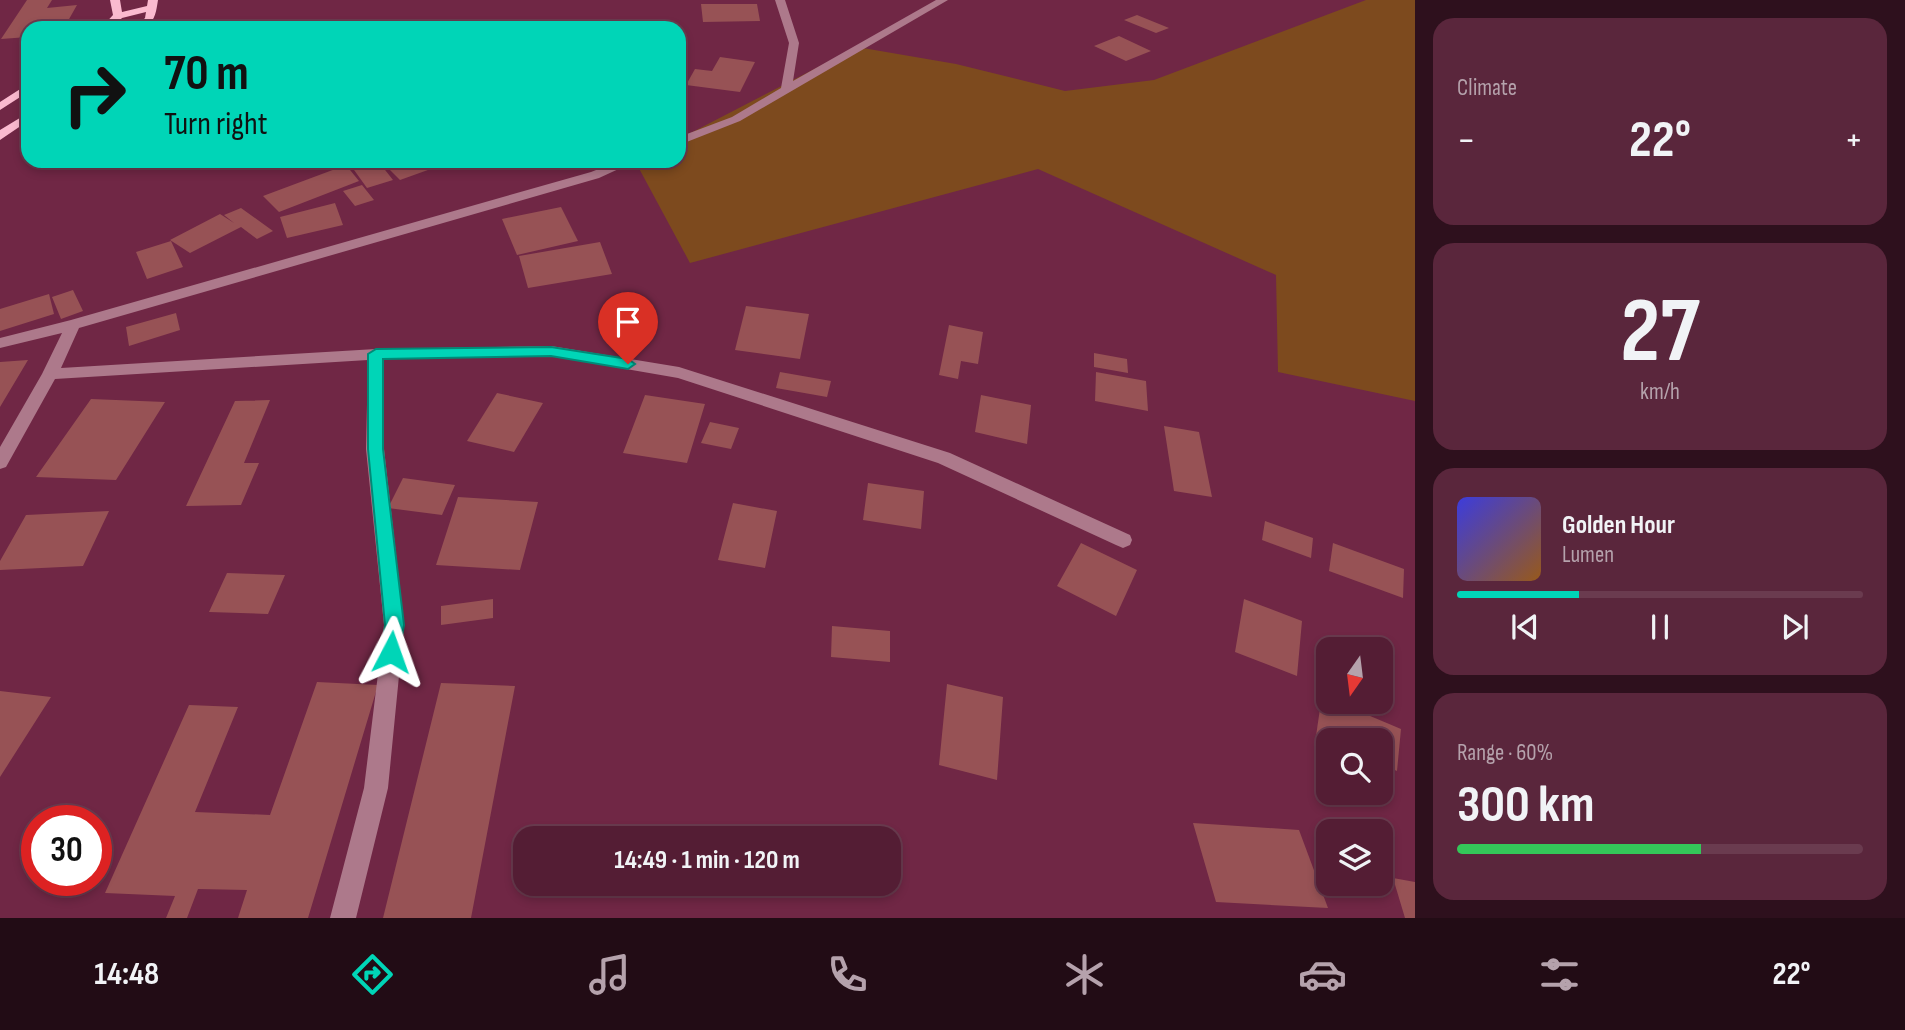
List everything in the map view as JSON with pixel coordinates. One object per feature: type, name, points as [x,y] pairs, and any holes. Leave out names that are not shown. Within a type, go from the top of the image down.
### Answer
[{"type":"main road","points":[[115,0],[118,16]]},
{"type":"main road","points":[[113,21],[118,16],[153,3]]},
{"type":"main road","points":[[148,21],[153,3]]},
{"type":"main road","points":[[0,107],[21,92]]},
{"type":"main road","points":[[1,135],[21,121]]},
{"type":"street","points":[[780,0],[794,43],[786,90]]},
{"type":"street","points":[[686,138],[736,118],[943,0]]},
{"type":"street","points":[[0,343],[73,325],[612,168]]},
{"type":"street","points":[[0,462],[50,374],[73,325]]},
{"type":"street","points":[[50,374],[376,354],[551,351],[679,373],[944,458],[1123,540]]},
{"type":"street","points":[[343,918],[376,788],[394,625],[376,449],[376,354]]},
{"type":"shaded area","points":[[1366,0],[1415,0],[1415,401],[1278,372],[1276,275],[1038,169],[690,263],[639,168],[686,168],[686,135],[857,47],[956,64],[1065,91],[1154,80]]},
{"type":"building","points":[[27,0],[52,0],[47,8],[77,5],[68,21],[21,21],[21,38],[1,39]]},
{"type":"building","points":[[701,4],[757,4],[760,21],[703,22]]},
{"type":"building","points":[[1137,15],[1169,28],[1156,33],[1124,20]]},
{"type":"building","points":[[1119,36],[1151,51],[1126,61],[1094,46]]},
{"type":"building","points":[[720,57],[755,62],[740,92],[686,85],[695,69],[712,71]]},
{"type":"building","points":[[338,168],[348,168],[359,181],[279,212],[263,196]]},
{"type":"building","points":[[353,168],[384,168],[393,180],[367,188]]},
{"type":"building","points":[[388,168],[433,168],[400,180]]},
{"type":"building","points":[[362,185],[374,200],[355,206],[343,191]]},
{"type":"building","points":[[335,203],[343,225],[287,238],[280,217]]},
{"type":"building","points":[[561,207],[578,241],[517,255],[502,219]]},
{"type":"building","points":[[241,208],[273,231],[257,239],[241,227],[190,253],[170,240],[220,214],[234,223],[224,215]]},
{"type":"building","points":[[171,241],[183,267],[147,279],[136,252]]},
{"type":"building","points":[[600,242],[612,274],[528,288],[519,256]]},
{"type":"building","points":[[73,290],[83,311],[61,319],[52,297]]},
{"type":"building","points":[[49,294],[54,314],[0,331],[0,309]]},
{"type":"building","points":[[746,306],[809,314],[800,359],[735,350]]},
{"type":"building","points":[[176,313],[180,330],[129,346],[126,327]]},
{"type":"building","points":[[949,325],[983,332],[978,364],[961,361],[958,379],[939,375]]},
{"type":"building","points":[[1094,353],[1127,359],[1128,373],[1094,367]]},
{"type":"building","points":[[28,360],[0,407],[0,362]]},
{"type":"building","points":[[780,372],[831,381],[827,397],[776,388]]},
{"type":"building","points":[[1096,372],[1146,381],[1148,411],[1095,401]]},
{"type":"building","points":[[497,393],[543,403],[514,452],[467,441]]},
{"type":"building","points":[[645,395],[705,404],[687,463],[623,453]]},
{"type":"building","points":[[981,395],[1031,405],[1027,444],[975,432]]},
{"type":"building","points":[[91,399],[165,402],[116,480],[36,477]]},
{"type":"building","points":[[270,400],[244,463],[259,463],[241,505],[186,506],[235,401]]},
{"type":"building","points":[[710,422],[739,428],[731,449],[701,443]]},
{"type":"building","points":[[1164,426],[1199,432],[1212,497],[1174,491]]},
{"type":"building","points":[[403,478],[455,485],[442,515],[388,508]]},
{"type":"building","points":[[868,483],[924,491],[921,529],[863,520]]},
{"type":"building","points":[[458,497],[538,502],[520,570],[436,565]]},
{"type":"building","points":[[733,503],[777,511],[765,568],[718,560]]},
{"type":"building","points":[[109,511],[83,566],[0,570],[0,561],[26,515]]},
{"type":"building","points":[[1265,521],[1313,538],[1311,558],[1262,540]]},
{"type":"building","points":[[1081,543],[1137,570],[1116,616],[1057,586]]},
{"type":"building","points":[[1333,543],[1404,569],[1403,598],[1329,571]]},
{"type":"building","points":[[227,573],[285,575],[268,614],[209,612]]},
{"type":"building","points":[[493,599],[493,618],[441,625],[441,606]]},
{"type":"building","points":[[1244,599],[1302,621],[1297,676],[1235,652]]},
{"type":"building","points":[[832,626],[890,631],[890,662],[831,657]]},
{"type":"building","points":[[317,682],[378,685],[308,918],[238,918],[247,890],[198,889],[187,918],[166,918],[175,896],[112,893],[112,877],[189,705],[238,707],[195,812],[270,815]]},
{"type":"building","points":[[441,683],[515,686],[471,918],[383,918]]},
{"type":"building","points":[[947,684],[1003,697],[997,780],[939,765]]},
{"type":"building","points":[[0,691],[51,697],[0,777]]},
{"type":"building","points":[[1319,714],[1365,714],[1401,729],[1397,771],[1393,769],[1393,728],[1317,728]]},
{"type":"building","points":[[1193,823],[1299,830],[1316,876],[1316,896],[1324,896],[1328,908],[1216,902]]},
{"type":"building","points":[[1393,878],[1415,882],[1415,918],[1405,918]]},
{"type":"route","points":[[391,652],[394,625],[376,449],[376,354],[551,351],[628,364]]}]
